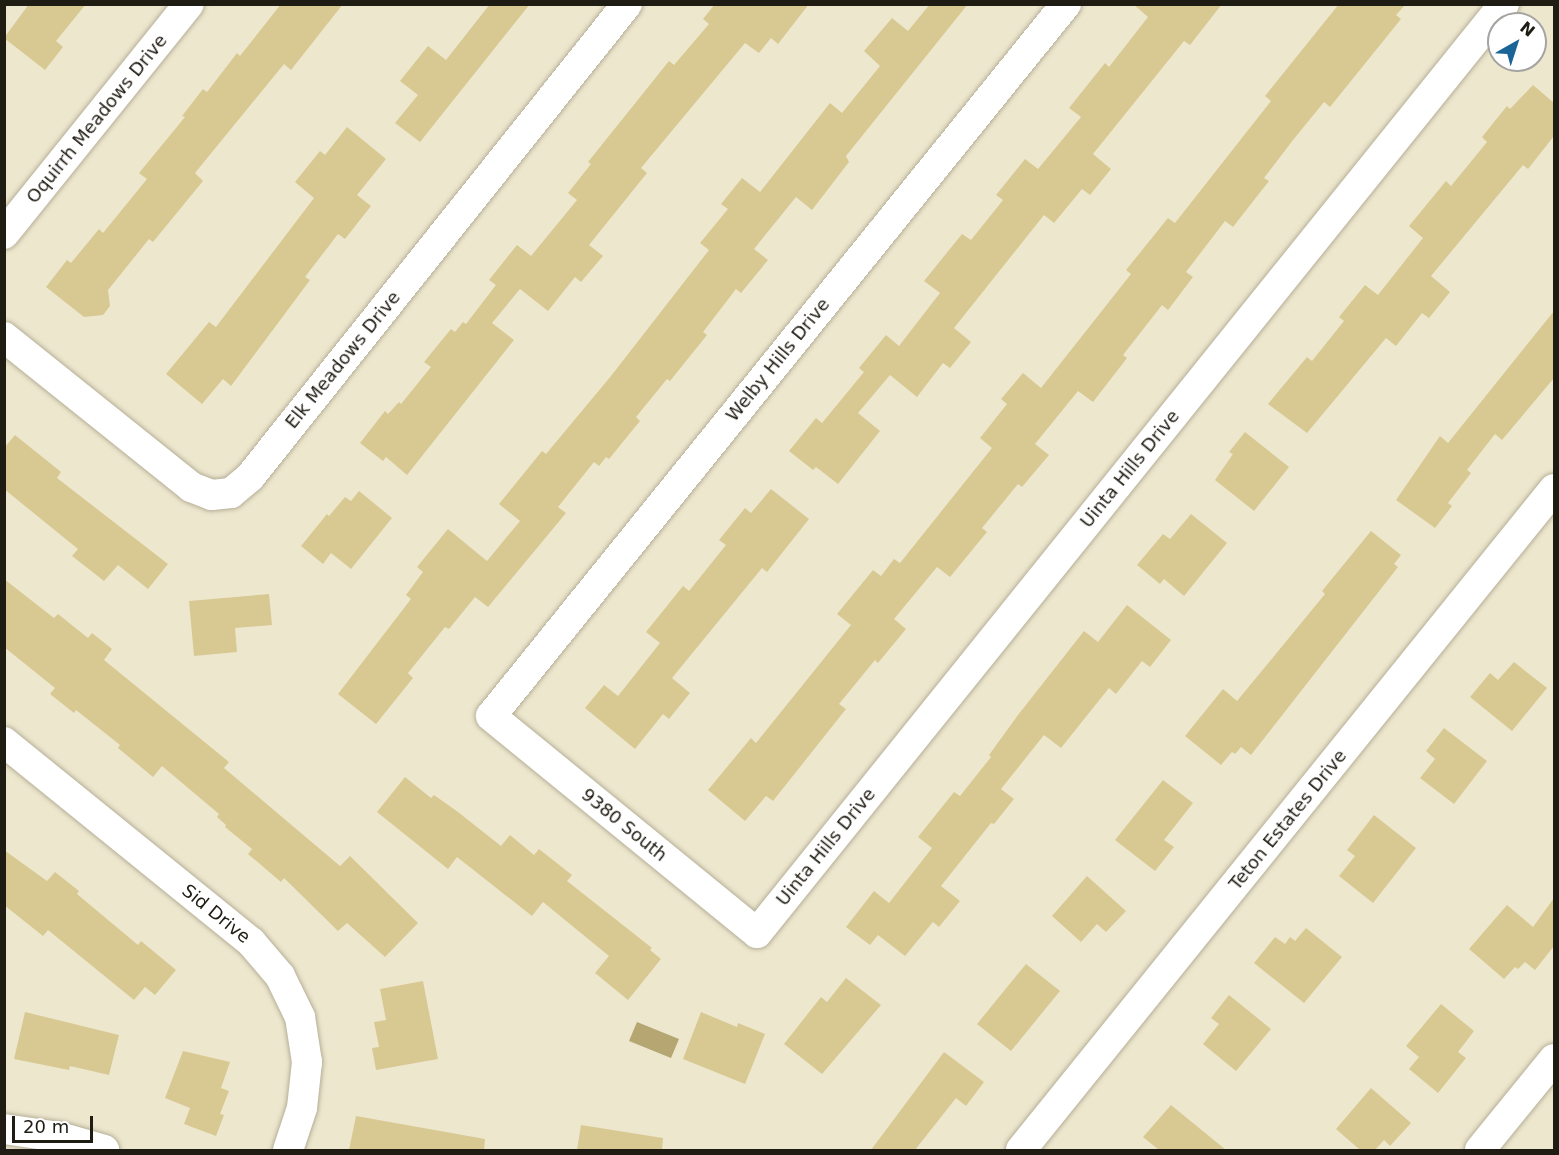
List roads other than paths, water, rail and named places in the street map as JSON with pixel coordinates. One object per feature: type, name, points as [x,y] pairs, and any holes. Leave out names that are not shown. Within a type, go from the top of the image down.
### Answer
[{"type":"street","name":"Oquirrh Meadows Drive","points":[[4,234],[189,4]]},
{"type":"street","name":"Elk Meadows Drive","points":[[4,337],[191,487],[212,495],[231,493],[250,477],[627,4]]},
{"type":"street","name":"Welby Hills Drive","points":[[491,717],[1066,4]]},
{"type":"street","name":"Uinta Hills Drive","points":[[757,933],[1504,4]]},
{"type":"street","name":"Teton Estates Drive","points":[[1024,1149],[1554,489]]},
{"type":"street","name":"9380 South","points":[[491,717],[757,933]]},
{"type":"street","name":"Sid Drive","points":[[4,742],[250,942],[280,976],[300,1017],[307,1062],[302,1108],[288,1150]]},
{"type":"street","points":[[1480,1150],[1554,1059]]},
{"type":"street","points":[[4,1129],[59,1137],[104,1150]]}]
